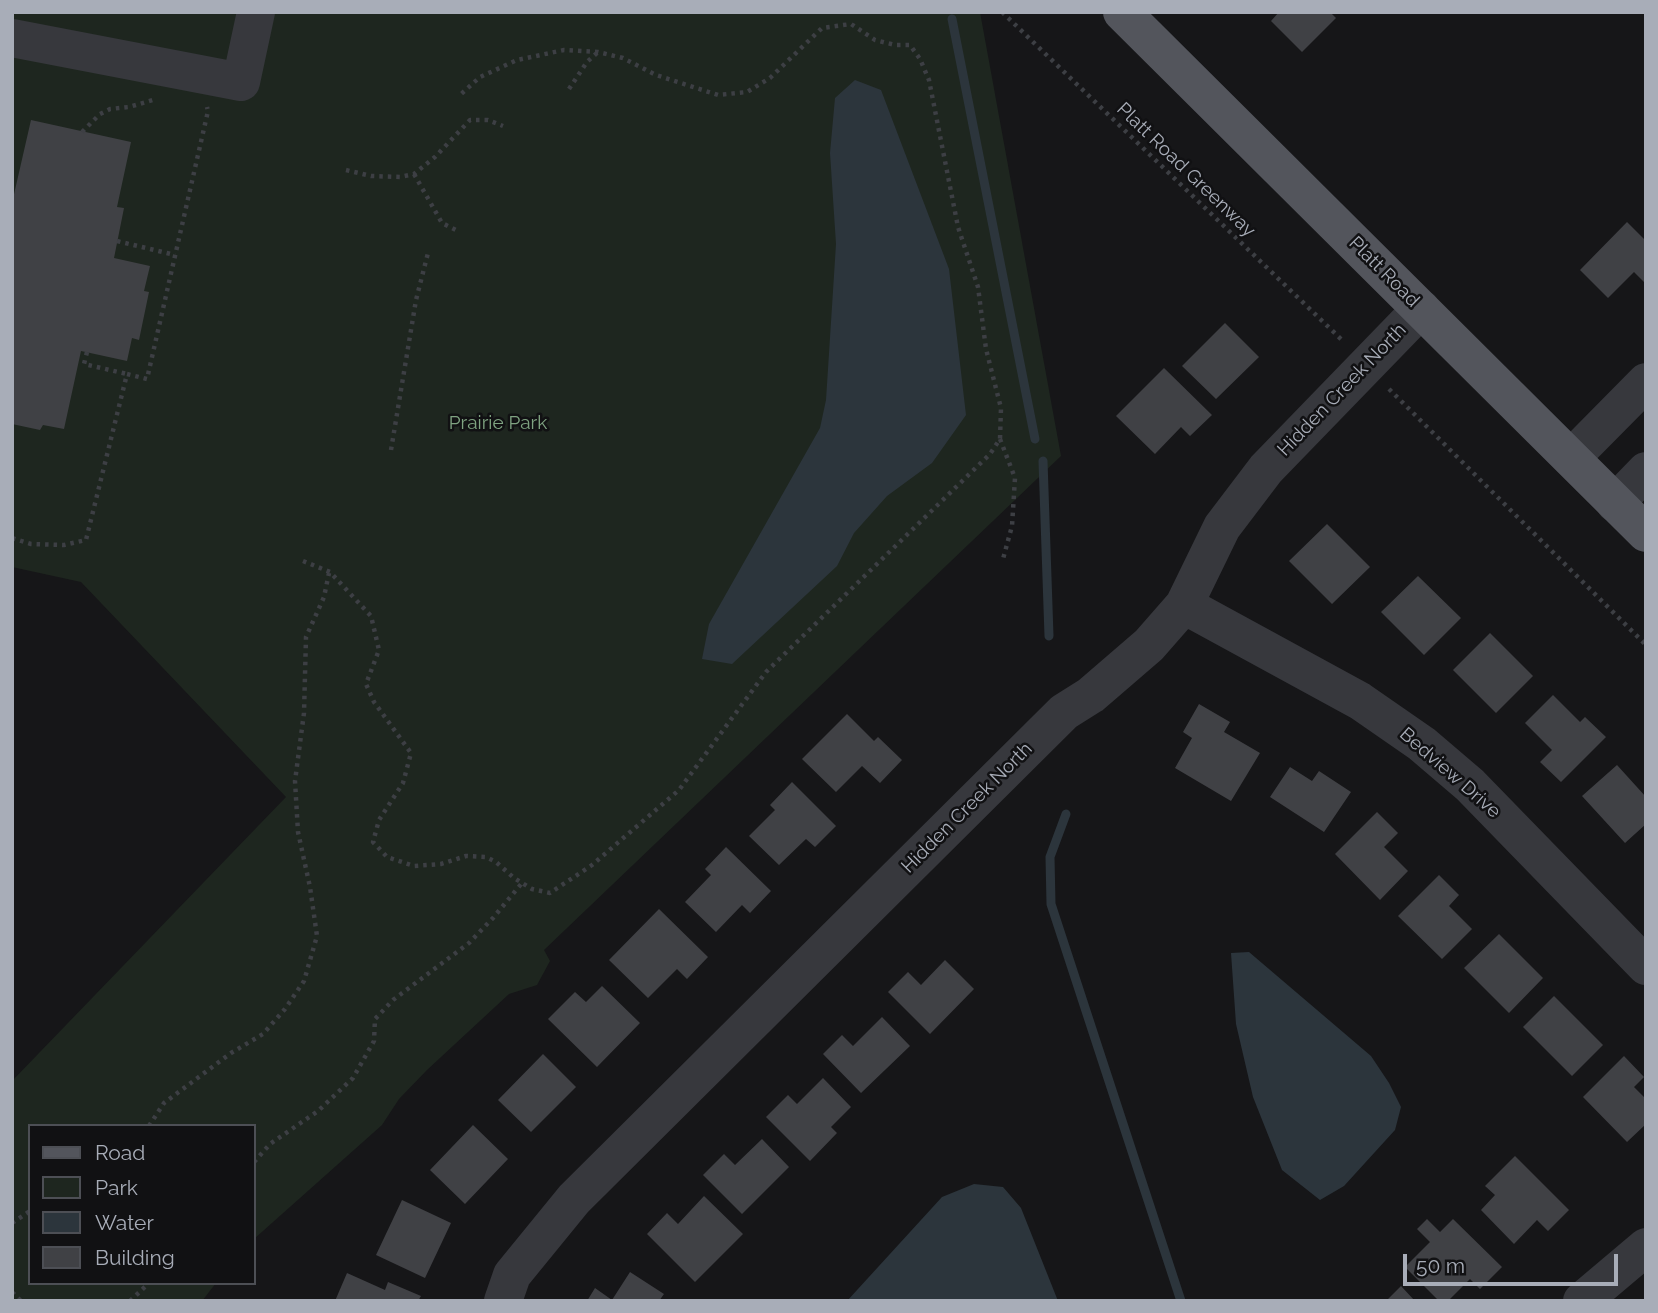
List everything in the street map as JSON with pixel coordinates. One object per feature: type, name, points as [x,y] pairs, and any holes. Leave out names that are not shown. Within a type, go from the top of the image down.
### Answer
[{"type":"main road","name":"Platt Road","points":[[1122,12],[1646,533]]},
{"type":"street","points":[[12,38],[241,82],[257,12]]},
{"type":"street","name":"Hidden Creek North","points":[[503,1301],[512,1275],[574,1199],[1064,712],[1091,695],[1149,645],[1184,605],[1222,527],[1266,469],[1422,309]]},
{"type":"street","points":[[1571,458],[1646,382]]},
{"type":"street","points":[[1615,503],[1646,471]]},
{"type":"street","name":"Bedview Drive","points":[[1184,605],[1360,701],[1422,744],[1470,785],[1646,966]]},
{"type":"street","points":[[1582,1301],[1646,1247]]},
{"type":"path","name":"Platt Road Greenway","points":[[1002,12],[1350,349]]},
{"type":"path","points":[[460,96],[480,77],[517,60],[564,50],[598,52],[623,58],[656,75],[719,95],[747,92],[770,78],[822,29],[851,24],[875,40],[895,45],[910,45],[929,79],[958,227],[978,287],[986,349],[1001,408],[1000,439],[1015,478],[1012,526],[1003,559]]},
{"type":"path","points":[[569,89],[587,62],[598,52]]},
{"type":"path","points":[[82,132],[100,114],[110,109],[153,100],[159,90]]},
{"type":"path","points":[[87,352],[84,364],[147,379],[208,111],[206,104]]},
{"type":"path","points":[[346,170],[372,176],[400,177],[414,174],[435,158],[470,120],[488,120],[503,126]]},
{"type":"path","points":[[414,174],[442,223],[458,231]]},
{"type":"path","points":[[117,241],[175,255]]},
{"type":"path","points":[[391,450],[416,300],[428,253]]},
{"type":"path","points":[[12,538],[31,544],[64,545],[86,540],[127,374]]},
{"type":"path","points":[[1384,384],[1646,645]]},
{"type":"path","points":[[303,561],[330,572],[371,616],[379,650],[366,684],[374,702],[411,753],[403,783],[379,820],[373,842],[387,857],[414,866],[441,864],[466,856],[486,857],[532,889],[550,894],[592,865],[679,790],[766,671],[990,454],[1000,439]]},
{"type":"path","points":[[150,1124],[164,1103],[231,1053],[263,1034],[285,1009],[304,981],[317,936],[298,832],[295,782],[304,713],[306,637],[324,597],[330,572]]},
{"type":"path","points":[[256,1160],[270,1144],[318,1111],[353,1078],[373,1041],[376,1019],[393,1000],[469,943],[522,883]]},
{"type":"path","points":[[12,1223],[28,1212]]},
{"type":"path","points":[[130,1301],[147,1285]]},
{"type":"path","points":[[12,1292],[21,1301]]},
{"type":"green space","name":"Prairie Park","points":[[12,12],[980,12],[1061,456],[544,950],[550,961],[537,985],[509,994],[427,1070],[399,1099],[382,1125],[256,1237],[256,1124],[28,1124],[28,1285],[214,1285],[202,1301],[12,1301],[12,1081],[286,797],[81,582],[12,567]]},
{"type":"water","points":[[855,80],[881,90],[949,269],[966,415],[932,463],[887,496],[854,533],[837,566],[732,664],[702,659],[709,624],[820,428],[826,400],[836,244],[830,153],[835,98]]},
{"type":"water","points":[[1249,952],[1371,1056],[1401,1107],[1395,1130],[1344,1186],[1320,1200],[1282,1170],[1253,1097],[1236,1024],[1231,953]]},
{"type":"water","points":[[974,1184],[1003,1187],[1021,1208],[1058,1301],[847,1301],[942,1197]]},
{"type":"building","points":[[1279,12],[1330,12],[1336,18],[1302,52],[1271,21]]},
{"type":"building","points":[[31,120],[131,142],[117,207],[124,208],[114,258],[150,266],[144,291],[149,292],[139,340],[132,338],[127,361],[81,351],[64,429],[43,425],[40,430],[12,424],[12,203]]},
{"type":"building","points":[[1627,222],[1646,241],[1646,284],[1634,272],[1608,298],[1580,270]]},
{"type":"building","points":[[1225,323],[1259,357],[1216,399],[1182,366]]},
{"type":"building","points":[[1164,368],[1212,415],[1190,436],[1181,427],[1155,454],[1116,416]]},
{"type":"building","points":[[1327,524],[1370,567],[1332,604],[1289,561]]},
{"type":"building","points":[[1418,576],[1461,618],[1424,655],[1381,612]]},
{"type":"building","points":[[1490,633],[1533,676],[1496,713],[1453,670]]},
{"type":"building","points":[[1553,695],[1580,722],[1585,717],[1606,737],[1561,782],[1540,762],[1552,750],[1525,723]]},
{"type":"building","points":[[1199,704],[1230,722],[1224,732],[1260,753],[1231,801],[1175,768],[1192,738],[1183,732]]},
{"type":"building","points":[[847,714],[874,741],[878,737],[902,760],[880,783],[862,766],[836,792],[802,759]]},
{"type":"building","points":[[1617,765],[1646,797],[1646,824],[1625,843],[1582,796]]},
{"type":"building","points":[[1290,767],[1312,781],[1319,771],[1351,792],[1324,832],[1270,797]]},
{"type":"building","points":[[792,782],[836,826],[815,847],[806,839],[779,865],[749,836],[775,810],[770,805]]},
{"type":"building","points":[[1377,812],[1398,833],[1384,847],[1408,871],[1380,900],[1335,854]]},
{"type":"building","points":[[726,847],[771,891],[750,913],[742,905],[716,932],[685,902],[711,875],[705,869]]},
{"type":"building","points":[[1439,875],[1459,895],[1449,906],[1472,929],[1442,959],[1398,916]]},
{"type":"building","points":[[659,909],[708,957],[687,979],[677,969],[648,998],[609,960]]},
{"type":"building","points":[[1499,934],[1543,978],[1509,1013],[1464,968]]},
{"type":"building","points":[[945,960],[974,989],[930,1034],[888,992],[908,972],[921,985]]},
{"type":"building","points":[[602,986],[640,1023],[597,1067],[548,1019],[575,992],[586,1002]]},
{"type":"building","points":[[1554,996],[1603,1045],[1572,1076],[1523,1027]]},
{"type":"building","points":[[882,1017],[910,1046],[861,1093],[823,1054],[842,1035],[853,1046]]},
{"type":"building","points":[[543,1054],[576,1087],[531,1132],[498,1100]]},
{"type":"building","points":[[1624,1056],[1644,1077],[1634,1087],[1646,1099],[1646,1124],[1627,1142],[1583,1097]]},
{"type":"building","points":[[823,1078],[851,1107],[831,1127],[837,1133],[810,1161],[766,1117],[788,1095],[797,1104]]},
{"type":"building","points":[[473,1125],[508,1159],[465,1204],[430,1170]]},
{"type":"building","points":[[762,1139],[789,1167],[742,1214],[703,1175],[724,1154],[735,1165]]},
{"type":"building","points":[[1515,1156],[1569,1210],[1548,1231],[1537,1220],[1514,1244],[1481,1210],[1495,1195],[1485,1186]]},
{"type":"building","points":[[704,1196],[743,1234],[695,1282],[647,1234],[667,1213],[678,1224]]},
{"type":"building","points":[[402,1200],[451,1223],[425,1278],[376,1255]]},
{"type":"building","points":[[1427,1219],[1440,1232],[1453,1219],[1502,1267],[1480,1289],[1470,1279],[1448,1301],[1439,1301],[1405,1267],[1430,1242],[1417,1229]]},
{"type":"building","points":[[630,1272],[664,1294],[659,1301],[587,1301],[595,1288],[612,1300]]},
{"type":"building","points":[[347,1273],[385,1290],[388,1282],[421,1296],[418,1301],[335,1301]]},
{"type":"building","points":[[1401,1286],[1415,1301],[1386,1301]]},
{"type":"waterway","points":[[952,19],[1035,439]]},
{"type":"waterway","points":[[1043,461],[1049,636]]},
{"type":"waterway","points":[[1066,814],[1050,857],[1051,904],[1181,1301]]}]
